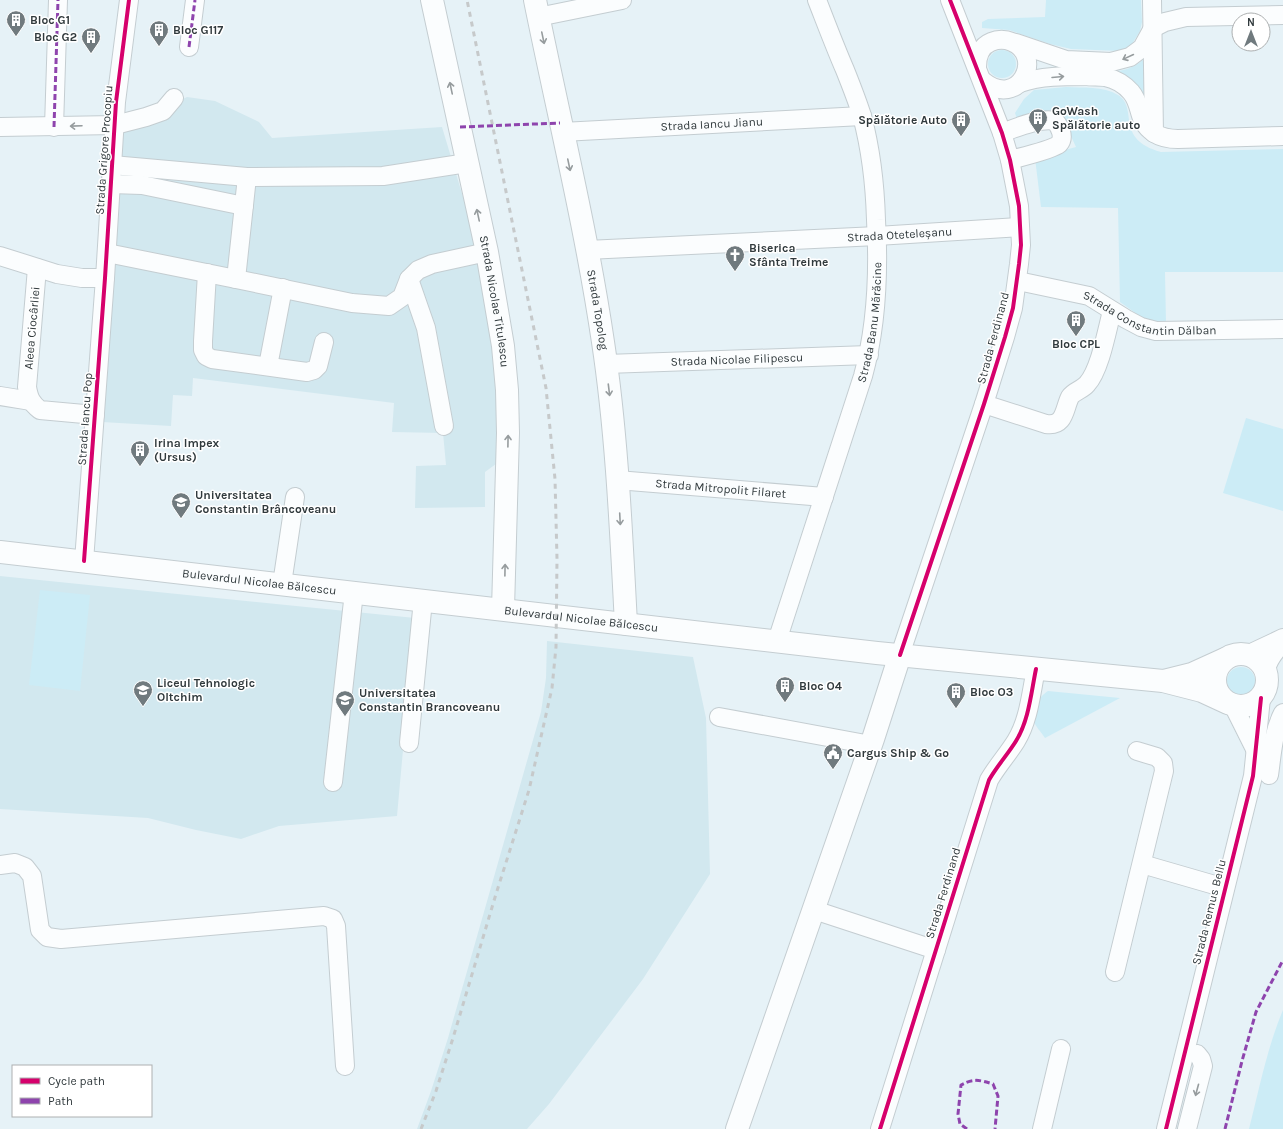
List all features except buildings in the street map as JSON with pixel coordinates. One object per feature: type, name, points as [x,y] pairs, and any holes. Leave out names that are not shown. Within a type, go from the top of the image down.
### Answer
[{"type":"main road","name":"Strada Nicolae Titulescu","points":[[432,0],[486,252],[503,346],[507,390],[508,433],[504,610]]},
{"type":"main road","name":"Strada Topolog","points":[[536,8],[587,250],[606,364],[613,426],[626,624]]},
{"type":"main road","name":"Bulevardul Nicolae Bălcescu","points":[[0,552],[900,655],[1163,681],[1202,691],[1230,704]]},
{"type":"main road","points":[[1262,697],[1272,672],[1259,661],[1247,655],[1239,654],[1225,660],[1216,673],[1215,682],[1219,694],[1230,704],[1247,706],[1283,687]]},
{"type":"main road","name":"Strada Ferdinand","points":[[737,1129],[871,745],[900,655]]},
{"type":"main road","name":"Bulevardul Nicolae Bălcescu","points":[[1163,681],[1192,674],[1225,660]]},
{"type":"street","points":[[54,127],[58,0]]},
{"type":"street","name":"Strada Grigore Procopiu","points":[[105,278],[116,102],[129,0]]},
{"type":"street","points":[[189,48],[195,0]]},
{"type":"street","points":[[536,8],[622,0]]},
{"type":"street","name":"Strada Banu Mărăcine","points":[[777,641],[868,355],[873,334],[877,290],[877,236],[872,166],[862,116],[817,0]]},
{"type":"street","name":"Strada Ferdinand","points":[[900,655],[1006,337],[1018,281],[1021,245],[1019,206],[1010,160],[1002,133],[980,74],[950,0]]},
{"type":"street","points":[[1152,0],[1154,133]]},
{"type":"street","points":[[1283,15],[1186,17],[1165,22],[1153,28],[1142,48],[1130,57],[1111,62],[1066,60],[1004,39],[990,42],[984,46],[977,60],[980,74],[989,86],[996,89],[1004,90],[1034,79],[1062,76],[1104,77],[1114,80],[1123,84],[1131,91],[1135,98],[1143,123],[1154,133],[1167,139],[1283,136]]},
{"type":"street","points":[[958,18],[982,35],[997,40]]},
{"type":"street","name":"Strada Ferdinand","points":[[1002,133],[1006,104],[1016,85],[1027,70],[1025,55],[1016,43]]},
{"type":"street","name":"Strada Grigore Procopiu","points":[[0,127],[115,125],[163,111],[174,98]]},
{"type":"street","name":"Strada Iancu Jianu","points":[[562,132],[862,116]]},
{"type":"street","points":[[1002,133],[1033,123],[1050,120],[1055,121],[1061,130],[1061,141],[1055,147],[1010,160]]},
{"type":"street","name":"Strada Grigore Procopiu","points":[[112,165],[247,178],[383,176],[467,163]]},
{"type":"street","points":[[236,279],[247,178]]},
{"type":"street","points":[[111,184],[142,185],[244,206]]},
{"type":"street","name":"Strada Oteteleșanu","points":[[587,250],[877,236],[1020,226]]},
{"type":"street","points":[[107,253],[352,303],[389,306],[402,297],[409,279],[418,270],[432,264],[486,252]]},
{"type":"street","name":"Aleea Ciocârliei","points":[[0,256],[63,275],[82,278],[105,278]]},
{"type":"street","name":"Aleea Ciocârliei","points":[[29,394],[37,268]]},
{"type":"street","points":[[207,273],[203,341],[203,350],[206,356],[212,359],[306,372],[314,370],[318,366],[324,342]]},
{"type":"street","name":"Strada Iancu Pop","points":[[84,561],[105,278]]},
{"type":"street","points":[[409,279],[426,328],[444,426]]},
{"type":"street","name":"Strada Constantin Dălban","points":[[1018,281],[1088,296],[1141,327],[1156,331],[1283,329]]},
{"type":"street","points":[[268,366],[283,288]]},
{"type":"street","points":[[984,404],[1046,424],[1052,425],[1058,422],[1062,418],[1071,396],[1087,384],[1094,371],[1112,311]]},
{"type":"street","name":"Strada Nicolae Filipescu","points":[[606,364],[868,355]]},
{"type":"street","points":[[0,396],[29,394],[33,405],[40,410],[95,415]]},
{"type":"street","name":"Strada Mitropolit Filaret","points":[[617,480],[824,497]]},
{"type":"street","points":[[282,584],[295,497]]},
{"type":"street","points":[[333,782],[354,592]]},
{"type":"street","points":[[409,742],[423,600]]},
{"type":"street","points":[[1247,655],[1283,638]]},
{"type":"street","points":[[1272,672],[1267,664],[1276,650],[1283,643]]},
{"type":"street","name":"Strada Ferdinand","points":[[880,1129],[989,780],[1023,727],[1036,669]]},
{"type":"street","name":"Strada Remus Bellu","points":[[1166,1129],[1253,776],[1262,697]]},
{"type":"street","points":[[1230,704],[1256,751]]},
{"type":"street","points":[[1269,775],[1274,737],[1279,720],[1283,713]]},
{"type":"street","points":[[719,717],[871,745]]},
{"type":"street","points":[[1115,972],[1164,772],[1163,763],[1157,757],[1137,751]]},
{"type":"street","points":[[0,865],[15,863],[25,868],[32,876],[40,930],[47,937],[61,939],[324,916],[333,919],[336,926],[345,1066]]},
{"type":"street","points":[[1142,864],[1225,888]]},
{"type":"street","name":"Strada Ferdinand","points":[[814,910],[936,950]]},
{"type":"street","points":[[1042,1129],[1061,1049]]},
{"type":"street","points":[[1187,1129],[1203,1066],[1201,1059],[1197,1054]]},
{"type":"shaded area","points":[[1046,0],[1141,0],[1142,22],[1140,31],[1132,44],[1120,51],[1071,49],[1050,44],[1009,30],[982,28],[982,22],[988,19],[1045,17]]},
{"type":"shaded area","points":[[1002,50],[1012,54],[1016,64],[1012,74],[1002,78],[992,74],[988,64],[992,54]]},
{"type":"shaded area","points":[[1144,59],[1145,100],[1140,89],[1136,85],[1123,76],[1111,72],[1137,65]]},
{"type":"shaded area","points":[[1066,87],[1106,90],[1118,95],[1124,101],[1132,132],[1137,139],[1147,146],[1161,152],[1283,149],[1283,272],[1165,272],[1166,323],[1148,322],[1120,302],[1118,208],[1041,207],[1035,158],[1076,147],[1058,108],[1017,119],[1015,113],[1024,99],[1034,90]]},
{"type":"shaded area","points":[[187,97],[215,101],[259,122],[272,138],[442,127],[478,247],[497,348],[500,461],[485,472],[485,507],[415,508],[416,466],[446,465],[443,433],[392,432],[394,403],[193,378],[192,396],[173,395],[171,426],[102,422],[121,129]]},
{"type":"shaded area","points":[[1246,418],[1283,429],[1283,511],[1223,493]]},
{"type":"shaded area","name":"Liceul Tehnologic Oltchim","points":[[0,576],[415,618],[397,816],[279,826],[241,839],[148,818],[0,809]]},
{"type":"shaded area","points":[[40,590],[90,595],[80,691],[29,685]]},
{"type":"shaded area","points":[[547,641],[693,657],[706,718],[710,874],[643,979],[549,1104],[527,1129],[417,1129],[448,1038],[541,712],[546,678]]},
{"type":"shaded area","points":[[1241,667],[1251,671],[1255,681],[1251,691],[1241,695],[1231,691],[1227,681],[1231,671]]},
{"type":"shaded area","points":[[1048,691],[1120,698],[1045,738],[1035,724],[1033,719],[1033,711],[1042,696]]},
{"type":"shaded area","points":[[1283,1010],[1283,1129],[1249,1129],[1268,1054]]},
{"type":"railway","points":[[421,1129],[436,1091],[453,1038],[529,790],[552,688],[556,647],[557,559],[555,479],[546,388],[467,0]]},
{"type":"marked path","points":[[54,127],[58,0]]},
{"type":"marked path","points":[[189,47],[195,0]]},
{"type":"marked path","points":[[460,127],[560,123]]},
{"type":"marked path","points":[[1225,1129],[1256,1012],[1283,960]]},
{"type":"marked path","points":[[967,1129],[960,1124],[958,1114],[961,1085],[977,1080],[993,1084],[998,1096],[995,1129]]},
{"type":"cycle path","points":[[84,561],[105,278],[116,102],[129,0]]},
{"type":"cycle path","points":[[900,655],[1005,337],[1013,308],[1021,245],[1019,206],[1010,160],[1002,133],[950,0]]},
{"type":"cycle path","points":[[880,1129],[989,780],[1013,746],[1024,724],[1036,669]]},
{"type":"cycle path","points":[[1166,1129],[1253,776],[1261,698]]},
{"type":"place","name":"Bloc G1","points":[[16,37]]},
{"type":"place","name":"Bloc G117","points":[[159,47]]},
{"type":"place","name":"Bloc G2","points":[[91,54]]},
{"type":"place","name":"GoWash Spălătorie auto","points":[[1038,135]]},
{"type":"place","name":"Spălătorie Auto","points":[[961,137]]},
{"type":"place","name":"Biserica Sfânta Treime","points":[[735,272]]},
{"type":"place","name":"Bloc CPL","points":[[1076,337]]},
{"type":"place","name":"Irina Impex (Ursus)","points":[[140,467]]},
{"type":"place","name":"Universitatea Constantin Brâncoveanu","points":[[181,519]]},
{"type":"place","name":"Bloc O4","points":[[785,703]]},
{"type":"place","name":"Liceul Tehnologic Oltchim","points":[[143,707]]},
{"type":"place","name":"Bloc O3","points":[[956,709]]},
{"type":"place","name":"Universitatea Constantin Brancoveanu","points":[[345,717]]},
{"type":"place","name":"Cargus Ship & Go","points":[[833,770]]}]
